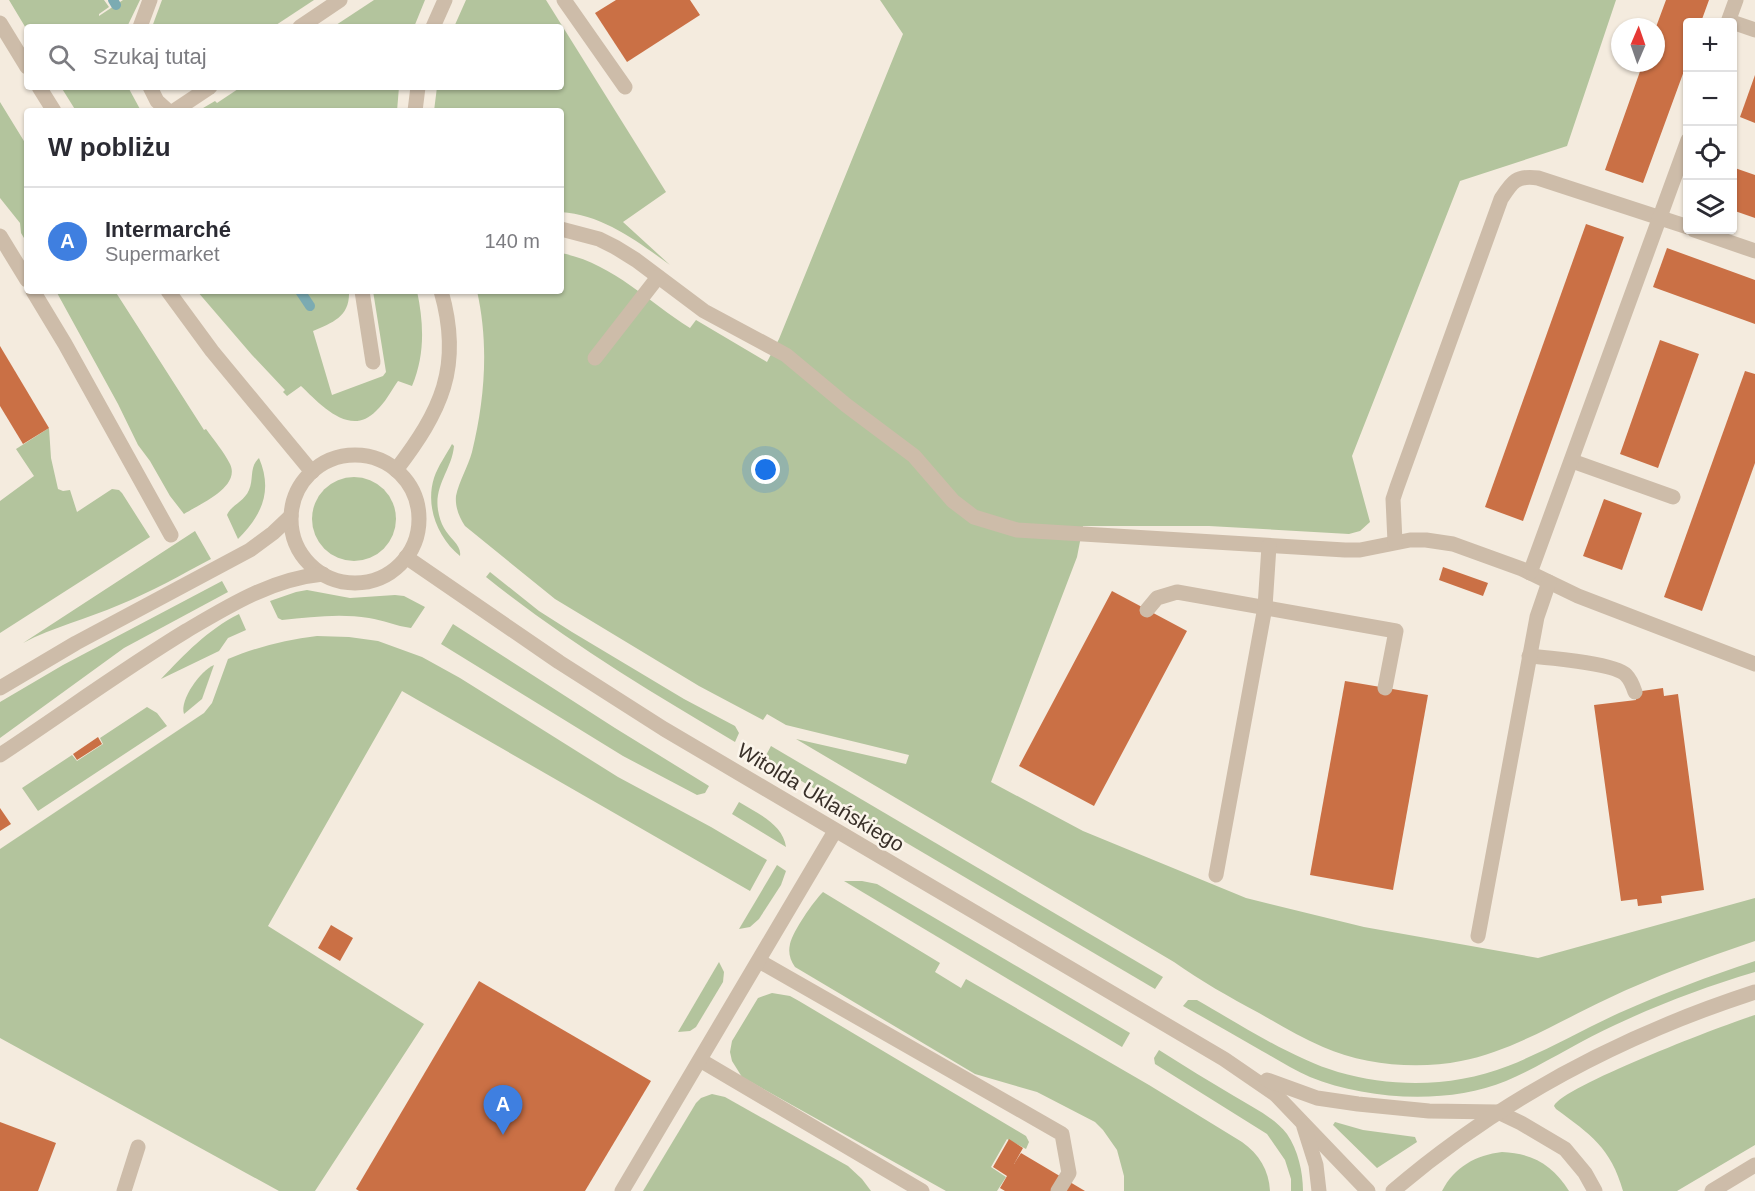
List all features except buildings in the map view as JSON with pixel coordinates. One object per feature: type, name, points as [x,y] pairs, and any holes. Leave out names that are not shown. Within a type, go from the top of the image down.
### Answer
[{"type":"street","points":[[141,24],[150,0]]},
{"type":"street","points":[[304,24],[340,0]]},
{"type":"street","points":[[434,24],[445,0]]},
{"type":"street","points":[[564,0],[625,87]]},
{"type":"street","points":[[1730,18],[1736,0]]},
{"type":"street","points":[[0,22],[24,62]]},
{"type":"street","points":[[1737,24],[1755,30]]},
{"type":"street","points":[[41,90],[52,108]]},
{"type":"street","points":[[152,90],[157,101],[165,108]]},
{"type":"street","points":[[178,108],[206,90]]},
{"type":"street","points":[[415,108],[418,90]]},
{"type":"street","points":[[1530,573],[1683,153]]},
{"type":"street","points":[[1395,542],[1394,499],[1397,487],[1501,199],[1516,179],[1527,176],[1538,177],[1683,225]]},
{"type":"street","points":[[564,230],[599,239],[615,247],[704,311],[786,355],[846,405],[914,456],[953,501],[974,517],[1017,530],[1269,546],[1345,550],[1366,549],[1410,540],[1443,542],[1530,573],[1578,596],[1755,664]]},
{"type":"street","points":[[1706,234],[1755,251]]},
{"type":"street","points":[[0,236],[24,275]]},
{"type":"street","points":[[595,358],[658,277]]},
{"type":"street","points":[[35,294],[171,535]]},
{"type":"street","points":[[170,294],[219,360],[312,472]]},
{"type":"street","points":[[362,294],[373,362]]},
{"type":"street","points":[[396,470],[426,428],[437,408],[446,378],[449,362],[449,333],[442,294]]},
{"type":"street","points":[[358,456],[377,460],[396,470],[413,492],[418,512],[417,532],[406,557],[390,572],[362,582],[342,582],[315,569],[302,554],[293,536],[291,516],[295,497],[305,479],[320,466],[338,458],[358,456]]},
{"type":"street","points":[[1572,461],[1674,497]]},
{"type":"street","points":[[0,688],[94,633],[250,550],[291,516]]},
{"type":"street","points":[[1216,875],[1265,607],[1269,546]]},
{"type":"street","name":"Witolda Uklańskiego","points":[[406,557],[618,700],[835,831],[1224,1059],[1275,1094],[1368,1191]]},
{"type":"street","points":[[0,755],[156,650],[217,613],[252,594],[285,581],[323,574]]},
{"type":"street","points":[[1478,936],[1529,656],[1537,617],[1549,582]]},
{"type":"street","points":[[1147,610],[1156,598],[1177,592],[1396,631],[1385,687]]},
{"type":"street","points":[[1529,656],[1614,668],[1626,675],[1635,692]]},
{"type":"street","points":[[622,1191],[835,831]]},
{"type":"street","points":[[759,961],[1062,1134],[1070,1173],[1058,1191]]},
{"type":"street","points":[[1393,1191],[1498,1112],[1549,1081],[1629,1040],[1755,992]]},
{"type":"street","name":"Witolda Uklańskiego","points":[[1224,1059],[1284,1087],[1317,1098],[1393,1109],[1498,1112]]},
{"type":"street","points":[[700,1060],[922,1191]]},
{"type":"street","points":[[1498,1112],[1531,1128],[1564,1149],[1585,1173],[1596,1191]]},
{"type":"street","points":[[1302,1121],[1316,1165],[1319,1191]]},
{"type":"street","points":[[124,1191],[138,1147]]},
{"type":"street","points":[[1712,1191],[1755,1165]]},
{"type":"green space","points":[[9,0],[104,0],[109,7],[99,16],[123,0],[140,0],[128,24],[24,25]]},
{"type":"green space","points":[[162,0],[314,0],[278,24],[153,24]]},
{"type":"green space","points":[[374,0],[425,0],[415,24],[338,24]]},
{"type":"green space","points":[[466,0],[546,0],[561,24],[455,24]]},
{"type":"green space","points":[[880,0],[1616,0],[1567,146],[1460,181],[1352,456],[1370,522],[1360,531],[1349,534],[1209,526],[1083,526],[1077,557],[991,782],[1083,831],[1246,898],[1364,927],[1538,958],[1755,898],[1755,941],[1643,983],[1517,1043],[1480,1056],[1444,1064],[1409,1065],[1373,1062],[1339,1053],[1299,1035],[1226,995],[796,739],[906,764],[909,755],[786,725],[767,714],[763,720],[699,686],[555,599],[465,526],[458,512],[456,496],[472,452],[480,412],[484,372],[483,331],[478,294],[564,294],[564,254],[597,265],[613,274],[690,328],[696,320],[767,362],[779,339],[903,34]]},
{"type":"green space","points":[[564,29],[666,192],[623,222],[670,265],[632,238],[605,224],[591,218],[564,212],[564,108],[434,108],[437,90],[564,90]]},
{"type":"green space","points":[[63,90],[130,90],[139,108],[74,108]]},
{"type":"green space","points":[[236,90],[399,90],[397,108],[203,108],[215,101],[217,103]]},
{"type":"green space","points":[[0,102],[24,141],[24,238],[20,223],[0,198]]},
{"type":"green space","points":[[58,294],[117,294],[204,430],[206,429],[230,464],[232,472],[230,480],[217,494],[184,514],[138,445]]},
{"type":"green space","points":[[200,294],[349,294],[347,307],[343,313],[313,331],[332,395],[383,376],[386,372],[373,294],[418,294],[422,339],[419,363],[412,386],[398,381],[385,401],[366,418],[356,421],[346,420],[326,409],[301,386],[287,396],[283,392],[285,390]]},
{"type":"green space","points":[[49,428],[51,458],[58,489],[70,490],[77,512],[112,489],[119,490],[150,537],[0,633],[0,501],[34,476],[16,449]]},
{"type":"green space","points":[[452,444],[453,454],[437,501],[440,519],[446,532],[457,545],[460,556],[452,549],[440,531],[432,511],[431,500],[434,478]]},
{"type":"green space","points":[[259,458],[265,481],[263,502],[253,521],[238,539],[227,515],[247,494],[254,465]]},
{"type":"green space","points":[[354,477],[370,480],[384,489],[393,503],[396,519],[393,535],[384,549],[370,558],[354,561],[338,558],[324,549],[315,535],[312,519],[315,503],[324,489],[338,480]]},
{"type":"green space","points":[[195,531],[211,559],[131,600],[23,643]]},
{"type":"green space","points":[[490,572],[539,611],[572,632],[684,699],[735,726],[739,733],[735,742],[576,643],[486,577]]},
{"type":"green space","points":[[222,581],[228,592],[124,648],[0,738],[0,702],[63,665]]},
{"type":"green space","points":[[307,590],[350,598],[404,596],[425,607],[411,628],[374,619],[347,616],[282,620],[278,618],[270,601]]},
{"type":"green space","points":[[239,614],[246,630],[228,638],[219,651],[161,679],[207,635]]},
{"type":"green space","points":[[453,624],[709,786],[705,793],[697,795],[623,756],[441,644]]},
{"type":"green space","points":[[317,636],[378,641],[422,657],[460,678],[618,777],[767,860],[750,891],[402,691],[268,926],[424,1024],[315,1191],[279,1191],[0,1038],[0,849],[204,713],[212,703],[228,659],[271,644]]},
{"type":"green space","points":[[214,665],[202,699],[184,714],[185,701],[192,686],[203,673]]},
{"type":"green space","points":[[147,707],[157,713],[167,726],[38,811],[22,788],[72,755],[77,761],[103,744],[100,738]]},
{"type":"green space","points":[[771,746],[1163,977],[1155,989],[764,759]]},
{"type":"green space","points":[[739,802],[775,826],[784,839],[786,847],[732,814]]},
{"type":"green space","points":[[777,865],[786,871],[781,885],[759,919],[750,927],[739,929]]},
{"type":"green space","points":[[844,881],[877,884],[1130,1033],[1122,1047]]},
{"type":"green space","points":[[823,892],[940,963],[935,972],[961,988],[966,979],[1242,1142],[1262,1163],[1268,1176],[1270,1191],[1124,1191],[1124,1176],[1117,1150],[1095,1122],[1037,1092],[975,1074],[795,967],[789,953],[792,938]]},
{"type":"green space","points":[[1755,961],[1755,972],[1701,989],[1632,1017],[1506,1081],[1459,1094],[1434,1096],[1382,1095],[1332,1085],[1286,1065],[1183,1006],[1188,1000],[1197,1000],[1285,1050],[1338,1072],[1381,1081],[1424,1083],[1467,1078],[1508,1066],[1636,1006]]},
{"type":"green space","points":[[719,962],[724,972],[723,982],[696,1027],[690,1031],[678,1032]]},
{"type":"green space","points":[[772,993],[790,996],[799,1001],[1026,1136],[1029,1142],[1026,1149],[1007,1139],[991,1167],[1006,1177],[997,1191],[946,1191],[742,1077],[732,1061],[730,1052],[732,1041],[758,998]]},
{"type":"green space","points":[[1755,1015],[1755,1145],[1677,1191],[1623,1191],[1612,1164],[1598,1143],[1554,1106],[1564,1097],[1614,1071],[1681,1042]]},
{"type":"green space","points":[[1159,1050],[1276,1122],[1291,1140],[1297,1154],[1303,1191],[1291,1191],[1291,1179],[1285,1160],[1267,1134],[1155,1064],[1154,1058]]},
{"type":"green space","points":[[712,1094],[725,1097],[848,1166],[871,1191],[643,1191],[696,1103],[701,1098]]},
{"type":"green space","points":[[1335,1122],[1363,1130],[1415,1137],[1417,1142],[1377,1168],[1333,1125]]},
{"type":"green space","points":[[1502,1152],[1523,1155],[1541,1162],[1556,1174],[1569,1191],[1442,1191],[1459,1169],[1475,1159]]},
{"type":"waterway","points":[[113,0],[116,5]]},
{"type":"waterway","points":[[302,294],[310,306]]},
{"type":"place","name":"Intermarché","points":[[503,1135]]}]
